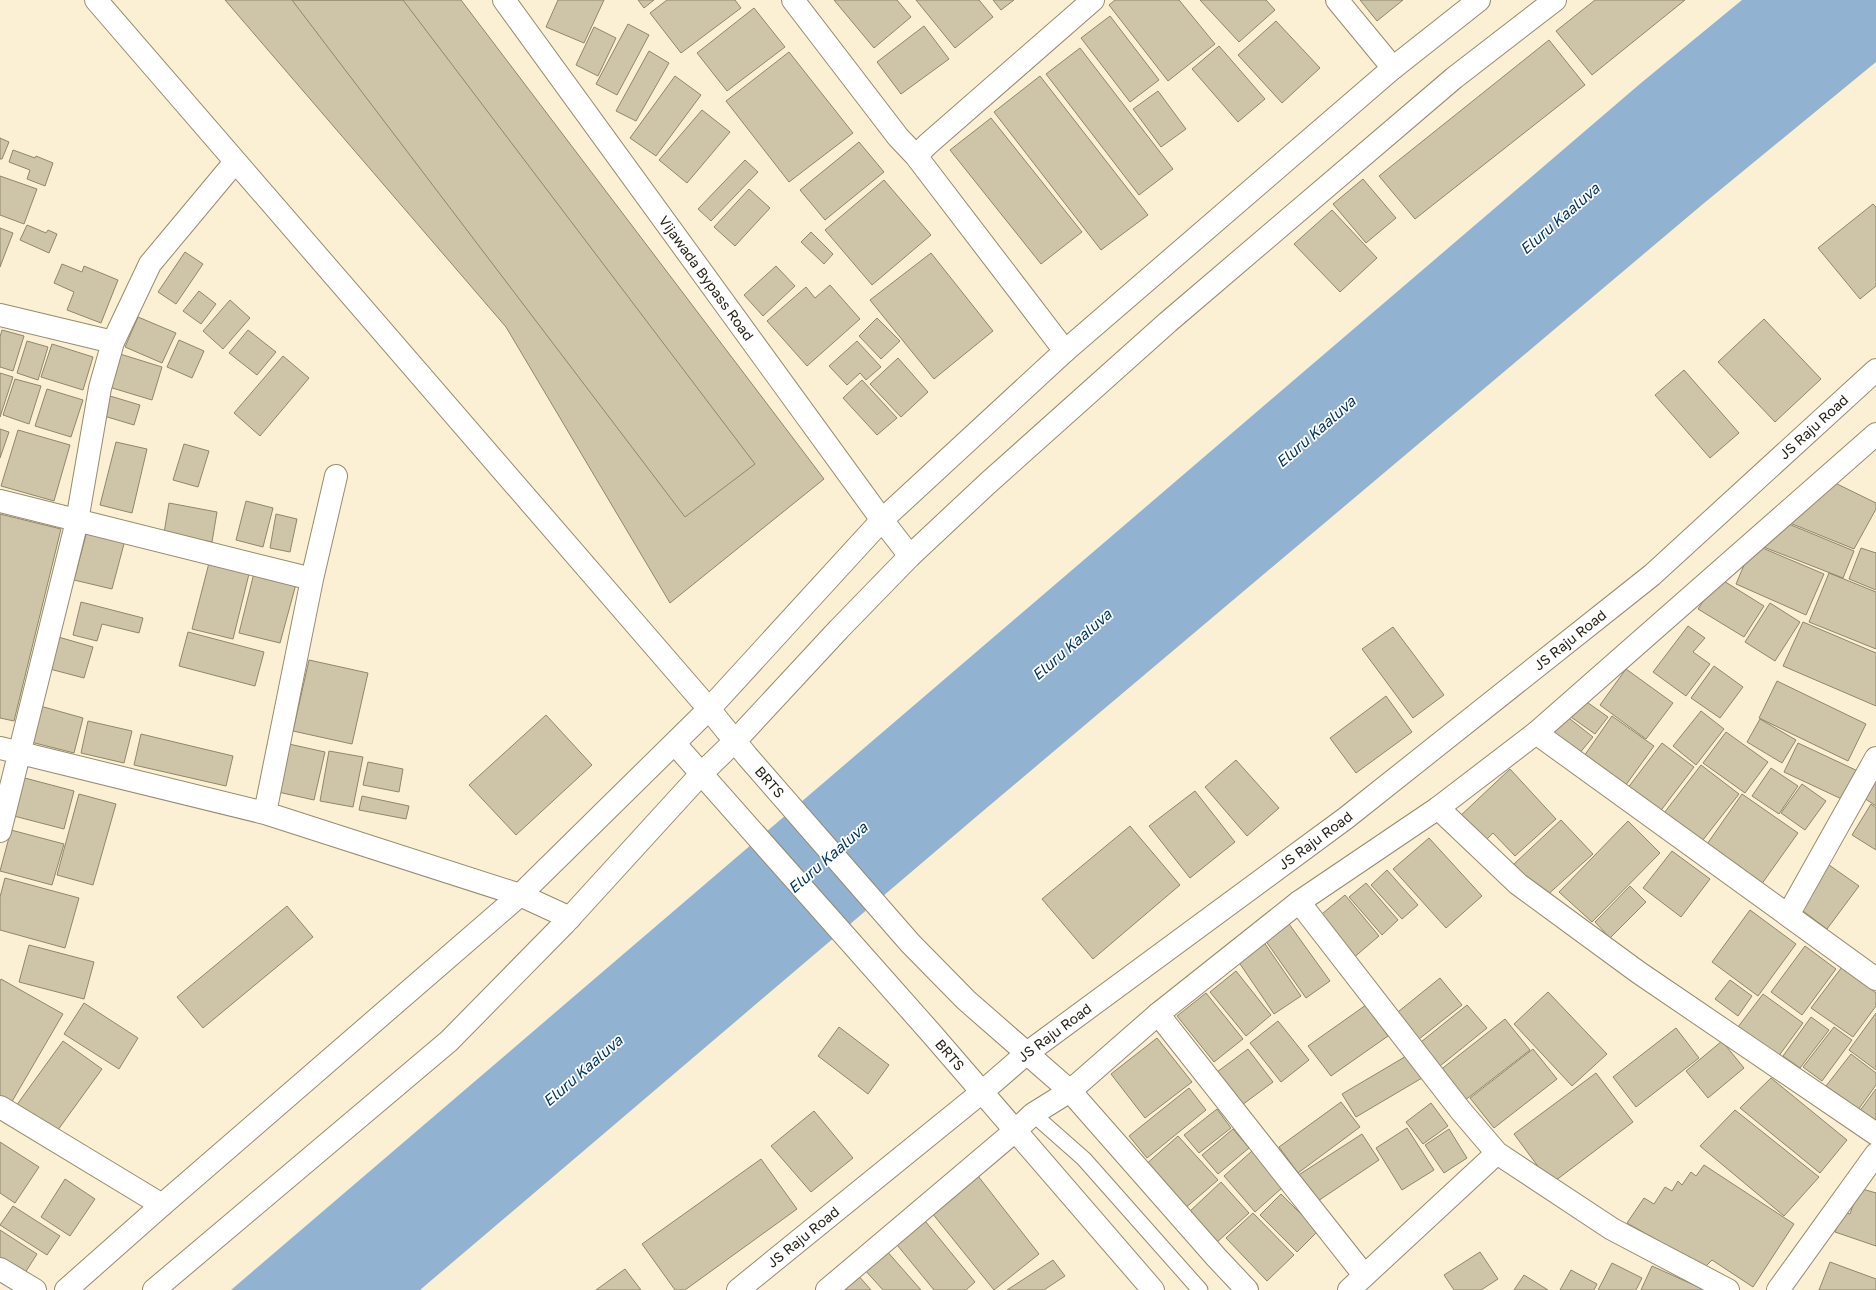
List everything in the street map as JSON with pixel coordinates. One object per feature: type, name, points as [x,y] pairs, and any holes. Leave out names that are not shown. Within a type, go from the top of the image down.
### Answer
[{"type":"main road","name":"BRTS","points":[[96,0],[910,943],[966,1000],[1070,1091],[1211,1252],[1247,1290]]},
{"type":"main road","name":"Vijawada Bypass Road","points":[[504,0],[882,520],[910,556]]},
{"type":"main road","points":[[793,0],[898,137],[916,156],[1065,352]]},
{"type":"main road","points":[[916,156],[1093,0]]},
{"type":"main road","points":[[1337,0],[1393,68]]},
{"type":"main road","points":[[66,1290],[520,895],[709,710],[882,520],[1065,352],[1393,68],[1479,0]]},
{"type":"main road","points":[[154,1290],[449,1042],[570,918],[702,774],[735,741],[839,629],[910,556],[988,483],[1168,322],[1454,78],[1555,0]]},
{"type":"main road","points":[[0,831],[9,750],[77,521],[100,388],[113,342],[150,264],[235,162]]},
{"type":"main road","points":[[0,315],[113,342]]},
{"type":"main road","name":"JS Raju Road","points":[[738,1290],[982,1092],[1027,1053],[1346,818],[1646,580],[1876,370]]},
{"type":"main road","points":[[827,1290],[1015,1132],[1033,1114],[1070,1091],[1158,1014],[1299,902],[1438,808],[1536,733],[1876,434]]},
{"type":"main road","points":[[265,812],[312,579],[336,476]]},
{"type":"main road","points":[[0,501],[312,579]]},
{"type":"main road","points":[[1536,733],[1876,980]]},
{"type":"main road","name":"BRTS","points":[[674,744],[982,1092],[1015,1132],[1154,1290]]},
{"type":"main road","points":[[9,750],[265,812],[520,895],[570,918]]},
{"type":"main road","points":[[1788,915],[1876,758]]},
{"type":"main road","points":[[1438,808],[1518,884],[1638,972],[1876,1134]]},
{"type":"main road","points":[[1299,902],[1461,1111],[1497,1153],[1612,1229],[1728,1290]]},
{"type":"main road","points":[[1158,1014],[1364,1275]]},
{"type":"main road","points":[[0,1107],[162,1205]]},
{"type":"main road","points":[[1349,1290],[1497,1153]]},
{"type":"main road","points":[[1778,1290],[1876,1154]]},
{"type":"main road","points":[[0,1269],[35,1290]]},
{"type":"lane","points":[[1033,1114],[1084,1159],[1200,1290]]},
{"type":"water","name":"Eluru Kaaluva","points":[[1742,0],[1876,0],[1876,62],[1703,204],[983,811],[420,1290],[231,1290],[1641,83]]},
{"type":"building","points":[[225,0],[461,0],[824,479],[670,603],[506,327]]},
{"type":"building","points":[[292,0],[403,0],[755,464],[685,517]]},
{"type":"building","points":[[558,0],[604,0],[584,43],[546,27]]},
{"type":"building","points":[[638,0],[654,0],[644,8]]},
{"type":"building","points":[[667,0],[735,0],[741,8],[681,53],[650,13]]},
{"type":"building","points":[[834,0],[897,0],[911,17],[874,48]]},
{"type":"building","points":[[916,0],[979,0],[993,17],[955,48]]},
{"type":"building","points":[[993,0],[1014,0],[1001,10]]},
{"type":"building","points":[[1115,0],[1179,0],[1215,44],[1168,81],[1109,5]]},
{"type":"building","points":[[1200,0],[1266,0],[1275,10],[1239,42]]},
{"type":"building","points":[[1360,0],[1403,0],[1377,21]]},
{"type":"building","points":[[1595,0],[1685,0],[1592,75],[1556,31]]},
{"type":"building","points":[[754,8],[785,47],[727,91],[697,53]]},
{"type":"building","points":[[1110,16],[1159,80],[1130,102],[1081,38]]},
{"type":"building","points":[[1276,21],[1320,68],[1282,103],[1238,55]]},
{"type":"building","points":[[628,24],[649,35],[617,95],[596,84]]},
{"type":"building","points":[[924,26],[949,59],[901,94],[877,62]]},
{"type":"building","points":[[594,27],[616,38],[598,76],[576,65]]},
{"type":"building","points":[[1549,40],[1585,85],[1415,219],[1379,176]]},
{"type":"building","points":[[1219,46],[1265,99],[1238,122],[1192,69]]},
{"type":"building","points":[[1080,48],[1173,169],[1139,195],[1046,74]]},
{"type":"building","points":[[649,51],[669,63],[636,121],[616,111]]},
{"type":"building","points":[[789,52],[853,133],[789,182],[726,101]]},
{"type":"building","points":[[675,76],[701,95],[656,156],[630,138]]},
{"type":"building","points":[[1040,76],[1148,215],[1101,250],[994,112]]},
{"type":"building","points":[[1158,91],[1186,129],[1161,147],[1133,109]]},
{"type":"building","points":[[702,110],[730,132],[687,183],[659,160]]},
{"type":"building","points":[[991,118],[1082,232],[1041,264],[950,150]]},
{"type":"building","points":[[0,138],[9,142],[2,159],[0,159]]},
{"type":"building","points":[[859,142],[884,172],[825,220],[800,190]]},
{"type":"building","points":[[13,150],[35,158],[36,156],[53,163],[45,186],[27,179],[30,170],[9,162]]},
{"type":"building","points":[[745,160],[758,172],[711,221],[698,209]]},
{"type":"building","points":[[0,176],[37,189],[24,224],[0,215]]},
{"type":"building","points":[[1363,179],[1396,218],[1366,243],[1333,204]]},
{"type":"building","points":[[884,180],[931,235],[872,285],[825,230]]},
{"type":"building","points":[[749,189],[770,208],[735,246],[714,227]]},
{"type":"building","points":[[1873,204],[1876,207],[1876,286],[1860,299],[1818,248]]},
{"type":"building","points":[[1332,210],[1377,258],[1340,292],[1294,244]]},
{"type":"building","points":[[27,225],[46,233],[48,230],[57,234],[49,253],[20,240]]},
{"type":"building","points":[[0,228],[13,233],[0,267]]},
{"type":"building","points":[[811,232],[833,254],[824,264],[801,242]]},
{"type":"building","points":[[185,252],[203,264],[176,304],[158,292]]},
{"type":"building","points":[[931,253],[993,331],[934,379],[870,300]]},
{"type":"building","points":[[62,264],[82,272],[84,266],[118,280],[101,323],[67,310],[74,292],[54,283]]},
{"type":"building","points":[[776,266],[795,286],[763,316],[744,295]]},
{"type":"building","points":[[830,285],[860,319],[807,366],[767,321],[806,287],[815,298]]},
{"type":"building","points":[[199,291],[216,304],[201,324],[183,311]]},
{"type":"building","points":[[230,300],[250,318],[223,349],[203,331]]},
{"type":"building","points":[[138,317],[176,333],[162,363],[125,347]]},
{"type":"building","points":[[877,318],[900,341],[881,359],[859,336]]},
{"type":"building","points":[[1764,319],[1821,379],[1775,422],[1718,362]]},
{"type":"building","points":[[2,330],[24,336],[13,371],[0,367],[0,337]]},
{"type":"building","points":[[248,330],[276,352],[257,375],[229,353]]},
{"type":"building","points":[[179,340],[204,351],[192,378],[167,367]]},
{"type":"building","points":[[27,341],[48,347],[38,380],[17,373]]},
{"type":"building","points":[[857,341],[881,367],[866,380],[860,373],[847,385],[829,366]]},
{"type":"building","points":[[52,344],[93,357],[83,390],[41,377]]},
{"type":"building","points":[[120,354],[162,367],[152,400],[109,387]]},
{"type":"building","points":[[283,356],[309,378],[260,436],[234,413]]},
{"type":"building","points":[[898,358],[928,392],[901,417],[870,384]]},
{"type":"building","points":[[1684,370],[1739,433],[1710,458],[1655,395]]},
{"type":"building","points":[[0,373],[13,377],[0,417]]},
{"type":"building","points":[[15,379],[41,386],[29,424],[3,415]]},
{"type":"building","points":[[862,380],[897,418],[877,435],[843,398]]},
{"type":"building","points":[[47,389],[83,400],[71,437],[35,426]]},
{"type":"building","points":[[110,396],[140,405],[134,425],[104,416]]},
{"type":"building","points":[[0,429],[9,432],[0,458]]},
{"type":"building","points":[[18,430],[70,445],[54,501],[1,486]]},
{"type":"building","points":[[116,442],[147,449],[132,513],[100,505]]},
{"type":"building","points":[[184,444],[209,451],[198,487],[173,480]]},
{"type":"building","points":[[1833,482],[1876,503],[1876,509],[1854,549],[1790,523]]},
{"type":"building","points":[[246,501],[273,508],[263,547],[236,540]]},
{"type":"building","points":[[169,503],[217,512],[212,542],[164,533]]},
{"type":"building","points":[[0,514],[61,529],[14,721],[0,718]]},
{"type":"building","points":[[276,514],[297,519],[290,552],[270,548]]},
{"type":"building","points":[[1779,520],[1854,551],[1843,578],[1761,546]]},
{"type":"building","points":[[87,531],[125,540],[112,589],[74,580]]},
{"type":"building","points":[[1753,544],[1824,574],[1806,615],[1736,584]]},
{"type":"building","points":[[1861,548],[1876,553],[1876,590],[1849,579]]},
{"type":"building","points":[[209,563],[249,574],[233,639],[192,629]]},
{"type":"building","points":[[254,573],[296,584],[280,643],[239,633]]},
{"type":"building","points":[[1829,573],[1876,592],[1876,649],[1809,622]]},
{"type":"building","points":[[1719,578],[1764,606],[1744,637],[1698,609]]},
{"type":"building","points":[[81,602],[143,618],[139,633],[102,624],[97,641],[73,635]]},
{"type":"building","points":[[1770,603],[1800,622],[1775,661],[1745,642]]},
{"type":"building","points":[[1803,622],[1876,653],[1876,706],[1783,666]]},
{"type":"building","points":[[1688,626],[1705,638],[1693,652],[1710,664],[1686,696],[1653,672]]},
{"type":"building","points":[[1393,627],[1444,695],[1413,718],[1362,649]]},
{"type":"building","points":[[188,632],[264,652],[255,686],[179,666]]},
{"type":"building","points":[[55,636],[93,647],[84,678],[46,668]]},
{"type":"building","points":[[309,660],[368,673],[352,744],[293,731]]},
{"type":"building","points":[[1714,666],[1743,687],[1720,718],[1691,698]]},
{"type":"building","points":[[1626,669],[1673,703],[1646,739],[1600,705]]},
{"type":"building","points":[[1777,681],[1866,724],[1848,761],[1759,718]]},
{"type":"building","points":[[1386,696],[1412,732],[1356,773],[1330,738]]},
{"type":"building","points":[[1584,700],[1608,717],[1595,734],[1571,717]]},
{"type":"building","points":[[33,704],[83,718],[74,753],[23,740]]},
{"type":"building","points":[[1701,711],[1724,729],[1696,765],[1673,746]]},
{"type":"building","points":[[546,715],[592,765],[516,835],[469,785]]},
{"type":"building","points":[[1565,715],[1593,737],[1578,755],[1550,734]]},
{"type":"building","points":[[1612,716],[1654,746],[1623,789],[1582,759]]},
{"type":"building","points":[[1760,719],[1796,740],[1782,763],[1747,742]]},
{"type":"building","points":[[88,721],[132,731],[124,763],[81,753]]},
{"type":"building","points":[[1726,732],[1768,762],[1745,793],[1703,763]]},
{"type":"building","points":[[141,734],[233,756],[226,786],[134,765]]},
{"type":"building","points":[[1662,743],[1694,767],[1659,813],[1627,789]]},
{"type":"building","points":[[1798,743],[1862,773],[1848,802],[1784,772]]},
{"type":"building","points":[[289,744],[325,752],[314,800],[278,792]]},
{"type":"building","points":[[329,751],[363,757],[353,807],[320,801]]},
{"type":"building","points":[[1236,760],[1279,808],[1247,836],[1205,787]]},
{"type":"building","points":[[368,762],[403,769],[399,792],[363,785]]},
{"type":"building","points":[[1701,765],[1739,794],[1699,845],[1661,817]]},
{"type":"building","points":[[1771,768],[1798,786],[1779,814],[1752,796]]},
{"type":"building","points":[[1510,769],[1556,819],[1515,856],[1493,833],[1482,844],[1458,818]]},
{"type":"building","points":[[21,777],[74,791],[64,829],[10,815]]},
{"type":"building","points":[[1876,780],[1876,806],[1864,798]]},
{"type":"building","points":[[1802,784],[1826,801],[1805,830],[1781,813]]},
{"type":"building","points":[[1195,791],[1235,842],[1190,878],[1149,826]]},
{"type":"building","points":[[79,794],[116,804],[93,885],[57,875]]},
{"type":"building","points":[[1742,794],[1798,833],[1761,885],[1705,847]]},
{"type":"building","points":[[362,796],[409,806],[406,819],[359,810]]},
{"type":"building","points":[[1871,804],[1876,808],[1876,850],[1852,835]]},
{"type":"building","points":[[1561,820],[1593,854],[1545,897],[1514,864]]},
{"type":"building","points":[[1628,821],[1660,853],[1592,922],[1559,892]]},
{"type":"building","points":[[1130,826],[1180,885],[1093,959],[1042,899]]},
{"type":"building","points":[[11,830],[64,844],[52,885],[0,871]]},
{"type":"building","points":[[1429,838],[1482,896],[1446,928],[1393,869]]},
{"type":"building","points":[[1672,851],[1710,879],[1681,917],[1643,888]]},
{"type":"building","points":[[1822,860],[1859,886],[1827,929],[1791,902]]},
{"type":"building","points":[[1387,870],[1418,905],[1402,919],[1371,885]]},
{"type":"building","points":[[5,878],[79,898],[65,948],[0,930],[0,897]]},
{"type":"building","points":[[1366,883],[1398,920],[1382,935],[1349,897]]},
{"type":"building","points":[[1630,886],[1646,902],[1610,938],[1595,922]]},
{"type":"building","points":[[1345,895],[1379,936],[1352,959],[1317,918]]},
{"type":"building","points":[[287,906],[313,937],[203,1028],[177,997]]},
{"type":"building","points":[[1750,910],[1796,944],[1758,996],[1712,962]]},
{"type":"building","points":[[1289,924],[1330,981],[1306,998],[1265,940]]},
{"type":"building","points":[[1263,941],[1301,996],[1274,1014],[1236,958]]},
{"type":"building","points":[[29,945],[94,962],[84,999],[19,982]]},
{"type":"building","points":[[1805,946],[1836,969],[1802,1015],[1771,992]]},
{"type":"building","points":[[1842,967],[1876,993],[1876,1006],[1853,1037],[1811,1008]]},
{"type":"building","points":[[1236,971],[1271,1015],[1246,1036],[1210,992]]},
{"type":"building","points":[[1440,978],[1462,1005],[1414,1043],[1393,1016]]},
{"type":"building","points":[[1,979],[63,1014],[10,1105],[0,1100]]},
{"type":"building","points":[[1730,980],[1752,996],[1738,1016],[1715,999]]},
{"type":"building","points":[[1548,992],[1607,1054],[1572,1086],[1514,1024]]},
{"type":"building","points":[[1206,993],[1243,1039],[1214,1062],[1177,1016]]},
{"type":"building","points":[[1763,994],[1803,1023],[1778,1057],[1738,1027]]},
{"type":"building","points":[[84,1003],[138,1038],[119,1069],[64,1034]]},
{"type":"building","points":[[1366,1005],[1388,1036],[1331,1076],[1308,1046]]},
{"type":"building","points":[[1467,1005],[1487,1028],[1435,1070],[1416,1046]]},
{"type":"building","points":[[1876,1013],[1876,1070],[1849,1050]]},
{"type":"building","points":[[1811,1017],[1829,1030],[1800,1068],[1783,1056]]},
{"type":"building","points":[[1505,1019],[1530,1050],[1464,1101],[1439,1071]]},
{"type":"building","points":[[1278,1021],[1309,1060],[1281,1082],[1250,1043]]},
{"type":"building","points":[[839,1027],[889,1065],[868,1094],[818,1056]]},
{"type":"building","points":[[1834,1027],[1852,1040],[1822,1081],[1803,1067]]},
{"type":"building","points":[[1676,1028],[1699,1058],[1636,1107],[1613,1077]]},
{"type":"building","points":[[1157,1038],[1192,1082],[1145,1118],[1111,1074]]},
{"type":"building","points":[[63,1041],[102,1069],[55,1134],[16,1106]]},
{"type":"building","points":[[1722,1041],[1744,1068],[1708,1098],[1686,1071]]},
{"type":"building","points":[[1248,1049],[1273,1082],[1242,1105],[1217,1072]]},
{"type":"building","points":[[1533,1049],[1557,1079],[1494,1128],[1470,1098]]},
{"type":"building","points":[[1851,1054],[1876,1073],[1876,1085],[1858,1110],[1826,1086]]},
{"type":"building","points":[[1408,1055],[1422,1078],[1356,1117],[1342,1094]]},
{"type":"building","points":[[1596,1073],[1633,1122],[1551,1184],[1514,1134]]},
{"type":"building","points":[[1771,1078],[1847,1140],[1820,1173],[1740,1108]]},
{"type":"building","points":[[1189,1088],[1206,1110],[1147,1158],[1129,1136]]},
{"type":"building","points":[[1876,1089],[1876,1124],[1859,1112]]},
{"type":"building","points":[[1341,1102],[1360,1127],[1298,1173],[1279,1147]]},
{"type":"building","points":[[1431,1103],[1448,1126],[1423,1144],[1406,1122]]},
{"type":"building","points":[[1217,1109],[1231,1128],[1199,1153],[1184,1135]]},
{"type":"building","points":[[1735,1110],[1819,1177],[1784,1216],[1700,1146]]},
{"type":"building","points":[[814,1111],[853,1158],[811,1192],[771,1146]]},
{"type":"building","points":[[1407,1128],[1434,1170],[1402,1190],[1376,1148]]},
{"type":"building","points":[[1233,1129],[1249,1148],[1218,1174],[1202,1155]]},
{"type":"building","points":[[1449,1129],[1467,1158],[1444,1173],[1425,1145]]},
{"type":"building","points":[[1362,1134],[1379,1160],[1315,1203],[1297,1176]]},
{"type":"building","points":[[1178,1136],[1218,1180],[1183,1210],[1144,1166]]},
{"type":"building","points":[[0,1142],[39,1167],[15,1203],[0,1193]]},
{"type":"building","points":[[1252,1151],[1283,1187],[1255,1212],[1224,1176]]},
{"type":"building","points":[[761,1159],[797,1209],[685,1290],[675,1290],[642,1244]]},
{"type":"building","points":[[1704,1165],[1794,1224],[1753,1287],[1712,1260],[1705,1267],[1627,1223],[1644,1198],[1654,1204],[1665,1187],[1672,1191],[1678,1181],[1682,1185],[1691,1172],[1696,1176]]},
{"type":"building","points":[[978,1176],[1039,1254],[994,1290],[932,1213]]},
{"type":"building","points":[[65,1179],[95,1199],[70,1236],[41,1217]]},
{"type":"building","points":[[1221,1182],[1249,1213],[1216,1243],[1188,1213]]},
{"type":"building","points":[[1859,1188],[1876,1193],[1876,1246],[1835,1232],[1843,1212],[1850,1214]]},
{"type":"building","points":[[1281,1194],[1318,1231],[1297,1252],[1260,1215]]},
{"type":"building","points":[[13,1206],[60,1236],[47,1255],[0,1225]]},
{"type":"building","points":[[1253,1213],[1294,1255],[1267,1281],[1226,1238]]},
{"type":"building","points":[[921,1216],[975,1282],[966,1290],[934,1290],[893,1240]]},
{"type":"building","points":[[0,1230],[37,1254],[23,1276],[0,1261]]},
{"type":"building","points":[[885,1249],[921,1290],[883,1290],[863,1268]]},
{"type":"building","points":[[1480,1252],[1498,1279],[1481,1290],[1454,1290],[1444,1275]]},
{"type":"building","points":[[1053,1260],[1065,1276],[1044,1290],[1007,1290]]},
{"type":"building","points":[[1830,1262],[1876,1279],[1876,1290],[1819,1290]]},
{"type":"building","points":[[1612,1263],[1642,1278],[1636,1290],[1598,1290]]},
{"type":"building","points":[[1652,1266],[1705,1290],[1641,1290]]},
{"type":"building","points":[[625,1269],[641,1290],[596,1290]]},
{"type":"building","points":[[1571,1270],[1597,1284],[1594,1290],[1560,1290]]},
{"type":"building","points":[[857,1274],[871,1290],[839,1290]]},
{"type":"building","points":[[1524,1275],[1548,1290],[1514,1290]]}]
